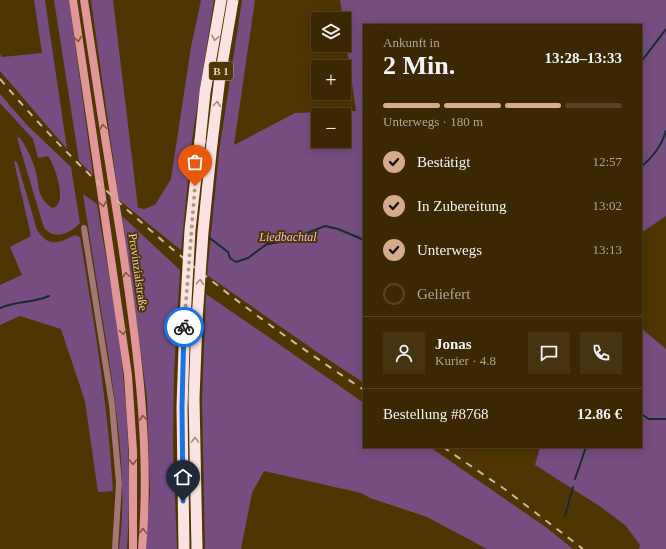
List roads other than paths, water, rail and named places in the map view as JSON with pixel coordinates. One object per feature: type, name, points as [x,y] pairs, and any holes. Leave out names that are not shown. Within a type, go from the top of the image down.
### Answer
[{"type":"highway","name":"B 1","points":[[184,549],[182,407],[190,230],[205,92],[221,0]]},
{"type":"highway","name":"B 1","points":[[197,549],[194,398],[197,320],[203,232],[212,143],[220,77],[233,0]]},
{"type":"main road","name":"Provinzialstraße","points":[[73,0],[128,375],[133,459],[133,549]]},
{"type":"main road","name":"Provinzialstraße","points":[[84,0],[139,371],[145,464],[142,549]]},
{"type":"street","points":[[84,228],[112,405],[119,483],[115,549]]},
{"type":"waterway","points":[[642,61],[666,29]]},
{"type":"waterway","points":[[642,166],[656,151],[666,131]]},
{"type":"waterway","points":[[207,236],[228,252],[230,258],[236,262],[248,258],[267,244],[287,241],[325,226],[338,229],[363,240]]},
{"type":"waterway","points":[[0,308],[49,296]]},
{"type":"waterway","points":[[642,415],[649,419],[666,419]]},
{"type":"waterway","points":[[575,479],[586,448]]},
{"type":"waterway","points":[[565,516],[573,487]]},
{"type":"railway","points":[[0,79],[40,124],[82,167],[171,248],[265,321],[363,389]]},
{"type":"railway","points":[[444,448],[506,490],[583,549]]},
{"type":"park label","name":"Liedbachtal","points":[[288,237]]}]
